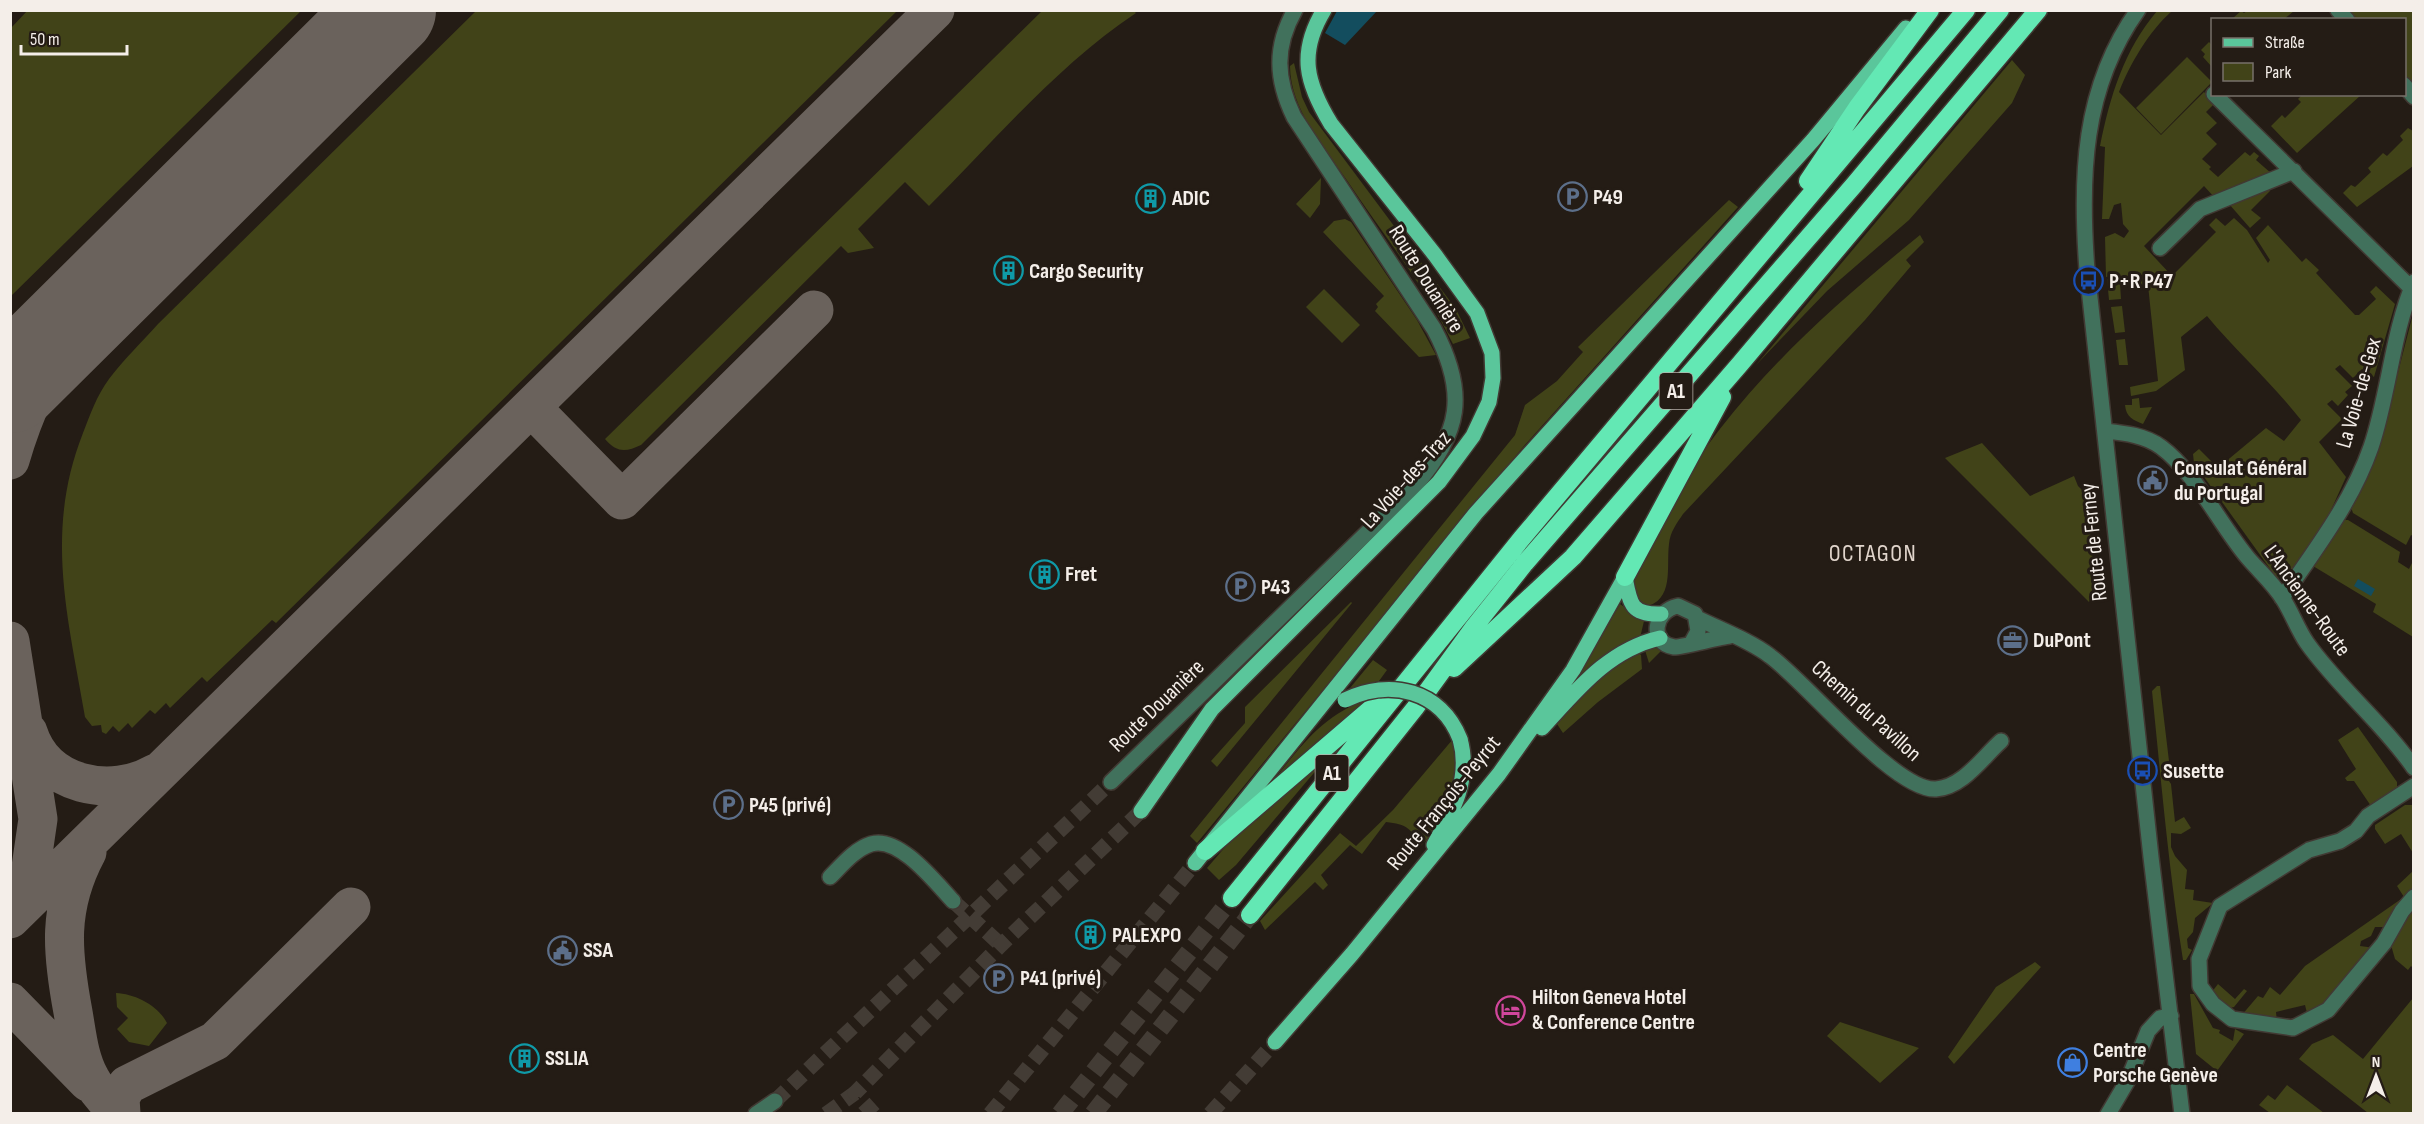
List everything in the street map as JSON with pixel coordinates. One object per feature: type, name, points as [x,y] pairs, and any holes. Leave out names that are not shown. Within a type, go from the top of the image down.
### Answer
[{"type":"highway","points":[[1753,262],[1857,108],[1930,10]]},
{"type":"highway","name":"A1","points":[[1232,898],[1431,648],[1966,10]]},
{"type":"highway","name":"A1","points":[[1250,915],[1426,693],[1525,563],[1854,185],[2000,10]]},
{"type":"highway","points":[[1426,693],[1573,556],[1740,364],[2038,10]]},
{"type":"highway","points":[[1625,577],[1740,364]]},
{"type":"highway","points":[[1200,857],[1355,723],[1431,648]]},
{"type":"main road","name":"La Voie-des-Traz","points":[[1141,811],[1212,709],[1439,482],[1473,436],[1492,392],[1491,345],[1474,308],[1337,132],[1315,96],[1308,69],[1308,52],[1311,37],[1324,10]]},
{"type":"main road","points":[[1200,857],[1476,513],[1813,140],[1922,10]]},
{"type":"main road","points":[[1625,577],[1633,606],[1644,614],[1661,614]]},
{"type":"main road","name":"Route François-Peyrot","points":[[1275,1042],[1352,954],[1420,869],[1455,831],[1499,774],[1573,670],[1625,577]]},
{"type":"main road","points":[[1499,774],[1587,679],[1608,661],[1642,642],[1660,638]]},
{"type":"main road","points":[[1301,733],[1345,700],[1379,689],[1396,688],[1415,693],[1440,708],[1460,739],[1464,763],[1460,790],[1449,819],[1420,869]]},
{"type":"street","name":"Route Douanière","points":[[1111,782],[1404,498],[1432,465],[1449,437],[1456,410],[1455,380],[1445,349],[1423,311],[1294,117],[1284,98],[1279,53],[1284,31],[1295,10]]},
{"type":"street","name":"Route de Ferney","points":[[2138,10],[2123,32],[2102,76],[2092,109],[2085,155],[2085,240],[2182,1113]]},
{"type":"street","name":"La Voie-de-Gex","points":[[2216,96],[2412,285],[2370,448],[2341,510],[2314,554],[2282,598]]},
{"type":"street","points":[[2160,248],[2200,209],[2294,171]]},
{"type":"street","name":"L'Ancienne-Route","points":[[2105,431],[2134,435],[2162,448],[2203,494],[2248,557],[2282,598],[2312,650],[2336,681],[2369,713],[2414,768]]},
{"type":"street","points":[[1692,642],[1698,631],[1697,618],[1691,611],[1678,606],[1661,614],[1657,626],[1660,638],[1668,645],[1678,648],[1692,642],[1730,636]]},
{"type":"street","name":"Chemin du Pavillon","points":[[1697,618],[1769,655],[1893,771],[1925,788],[1935,789],[1952,785],[2001,741]]},
{"type":"street","points":[[2414,786],[2368,816],[2356,831],[2340,841],[2309,850],[2220,906],[2199,958],[2200,986],[2213,1004],[2232,1019],[2293,1028],[2328,1010],[2384,943],[2402,911],[2414,897]]},
{"type":"street","points":[[830,877],[857,851],[871,844],[883,843],[904,853],[953,901]]},
{"type":"street","points":[[2108,1113],[2128,1080],[2148,1031],[2160,1018],[2171,1016]]},
{"type":"street","points":[[756,1113],[775,1101]]},
{"type":"green space","points":[[28,10],[301,11],[11,296],[11,28]]},
{"type":"green space","points":[[1133,10],[1136,13],[1080,56],[1054,80],[929,206],[905,182],[858,229],[874,248],[848,253],[841,246],[641,445],[622,450],[614,447],[605,439],[1042,11]]},
{"type":"green space","points":[[476,11],[897,11],[276,623],[272,620],[207,682],[202,677],[170,708],[166,703],[155,714],[150,710],[132,728],[128,723],[119,732],[113,726],[106,734],[102,732],[101,725],[92,726],[85,717],[67,609],[62,540],[64,505],[71,470],[97,398],[114,372],[158,324]]},
{"type":"green space","points":[[2157,11],[2172,11],[2141,48],[2119,92],[2161,135],[2204,92],[2215,103],[2206,112],[2217,123],[2206,133],[2217,144],[2202,159],[2211,167],[2209,169],[2218,177],[2245,152],[2250,156],[2254,152],[2259,156],[2256,160],[2272,174],[2215,198],[2204,186],[2144,246],[2172,276],[2216,232],[2209,225],[2216,218],[2225,226],[2234,218],[2247,230],[2268,263],[2270,260],[2256,238],[2268,225],[2302,262],[2306,258],[2319,270],[2316,273],[2355,315],[2359,315],[2376,299],[2370,292],[2376,286],[2395,304],[2374,377],[2362,369],[2353,378],[2340,365],[2335,369],[2352,386],[2345,392],[2348,395],[2338,406],[2332,400],[2327,404],[2342,419],[2319,442],[2346,477],[2327,519],[2288,580],[2276,577],[2194,463],[2193,454],[2199,449],[2218,468],[2266,428],[2284,441],[2301,420],[2290,406],[2207,316],[2181,337],[2185,370],[2156,391],[2131,396],[2130,387],[2158,381],[2148,285],[2120,284],[2121,299],[2109,300],[2107,279],[2119,277],[2118,275],[2106,277],[2105,237],[2115,233],[2124,238],[2129,231],[2123,224],[2121,203],[2114,205],[2109,219],[2102,219],[2105,147],[2100,146],[2108,109],[2120,74],[2145,26]]},
{"type":"green space","points":[[2241,11],[2244,13],[2247,11],[2294,11],[2285,18],[2233,18]]},
{"type":"green space","points":[[2347,11],[2413,11],[2413,88],[2406,78],[2406,18],[2353,18]]},
{"type":"green space","points":[[2209,42],[2211,44],[2211,66],[2203,57],[2205,54],[2201,50]]},
{"type":"green space","points":[[2187,57],[2211,81],[2161,134],[2136,108]]},
{"type":"green space","points":[[2012,60],[2025,75],[2012,103],[1909,220],[1827,291],[1756,365]]},
{"type":"green space","points":[[1294,63],[1302,97],[1309,112],[1456,309],[1470,338],[1453,344],[1430,301],[1309,126],[1291,82],[1290,66]]},
{"type":"green space","points":[[2301,96],[2360,96],[2297,153],[2271,126],[2282,115],[2285,118],[2301,102],[2298,99]]},
{"type":"green space","points":[[2408,128],[2413,131],[2413,166],[2357,207],[2343,193],[2351,185],[2355,187],[2371,172],[2368,168],[2383,153],[2387,156],[2403,140],[2400,136]]},
{"type":"green space","points":[[1321,178],[1320,204],[1310,218],[1296,204]]},
{"type":"green space","points":[[2267,187],[2270,191],[2251,210],[2261,218],[2250,228],[2229,204]]},
{"type":"green space","points":[[1729,200],[1738,207],[1524,446],[1197,843],[1190,836],[1515,435],[1525,405],[1557,381],[1583,352],[1578,347]]},
{"type":"green space","points":[[1345,219],[1351,222],[1417,320],[1436,355],[1419,357],[1375,311],[1378,307],[1376,304],[1384,296],[1323,232],[1334,221]]},
{"type":"green space","points":[[1920,235],[1924,242],[1906,260],[1911,266],[1865,320],[1683,514],[1670,540],[1667,582],[1661,598],[1654,604],[1644,607],[1636,602],[1634,577],[1644,546],[1689,472],[1717,433],[1747,396],[1811,329]]},
{"type":"green space","points":[[1324,289],[1360,325],[1342,343],[1306,307]]},
{"type":"green space","points":[[2122,306],[2125,332],[2115,333],[2111,307]]},
{"type":"green space","points":[[2413,314],[2413,536],[2411,535],[2406,545],[2353,513],[2350,504],[2377,454]]},
{"type":"green space","points":[[2125,339],[2128,365],[2119,365],[2116,340]]},
{"type":"green space","points":[[2139,398],[2140,408],[2152,407],[2143,424],[2131,418],[2125,405],[2132,405],[2132,399]]},
{"type":"green space","points":[[1982,443],[2030,496],[2074,476],[2078,486],[2086,494],[2096,588],[2089,602],[1945,458]]},
{"type":"green space","points":[[2341,520],[2348,520],[2400,552],[2398,562],[2409,569],[2413,561],[2413,637],[2373,612],[2376,604],[2313,566]]},
{"type":"green space","points":[[1351,602],[1217,767],[1211,761],[1245,723],[1245,707]]},
{"type":"green space","points":[[1620,604],[1644,621],[1640,638],[1582,679],[1577,678]]},
{"type":"green space","points":[[1655,646],[1663,649],[1649,663],[1644,647]]},
{"type":"green space","points":[[1635,649],[1641,655],[1642,669],[1598,702],[1563,733],[1557,724],[1581,692]]},
{"type":"green space","points":[[1373,660],[1387,670],[1379,681],[1350,688]]},
{"type":"green space","points":[[2160,686],[2169,761],[2166,763],[2169,769],[2166,771],[2170,776],[2167,778],[2171,784],[2175,822],[2184,817],[2191,828],[2181,834],[2171,833],[2171,847],[2175,856],[2187,870],[2185,889],[2194,890],[2193,900],[2213,903],[2195,918],[2193,932],[2187,939],[2188,948],[2192,950],[2186,960],[2183,960],[2166,826],[2152,691]]},
{"type":"green space","points":[[1372,697],[1271,783],[1304,743],[1326,722]]},
{"type":"green space","points":[[2358,727],[2397,782],[2397,788],[2371,806],[2354,781],[2347,781],[2345,778],[2356,769],[2338,740]]},
{"type":"green space","points":[[1453,739],[1456,770],[1451,798],[1439,823],[1419,848],[1412,832],[1399,824],[1386,822],[1362,854],[1350,845],[1321,875],[1328,885],[1323,890],[1315,882],[1265,930],[1260,921],[1340,833],[1356,846],[1393,810]]},
{"type":"green space","points":[[1335,748],[1236,865],[1219,880],[1207,868],[1226,846],[1224,842]]},
{"type":"green space","points":[[2405,805],[2413,805],[2413,853],[2401,834],[2385,844],[2375,829],[2375,825]]},
{"type":"green space","points":[[2413,871],[2413,889],[2387,927],[2375,927],[2371,936],[2361,941],[2360,946],[2375,948],[2324,1006],[2307,1013],[2305,1005],[2276,1012],[2277,1022],[2241,1016],[2258,996],[2263,998],[2270,987],[2280,995],[2305,966],[2404,897],[2397,886]]},
{"type":"green space","points":[[2413,904],[2413,968],[2411,966],[2408,970],[2395,959],[2391,945]]},
{"type":"green space","points":[[2035,962],[2041,967],[1954,1064],[1948,1057],[1996,987]]},
{"type":"green space","points":[[2218,984],[2235,999],[2244,989],[2247,991],[2234,1007],[2230,1008],[2211,993]]},
{"type":"green space","points":[[116,993],[131,996],[152,1006],[167,1023],[149,1046],[129,1042],[117,1029],[128,1018],[117,1007]]},
{"type":"green space","points":[[2190,994],[2194,994],[2213,1028],[2220,1030],[2219,1033],[2233,1041],[2235,1029],[2244,1034],[2217,1071],[2196,1054]]},
{"type":"green space","points":[[2413,998],[2414,1110],[2411,1113],[2368,1113],[2299,1059],[2312,1044],[2333,1035],[2363,1059]]},
{"type":"green space","points":[[1840,1022],[1919,1048],[1880,1083],[1827,1036]]},
{"type":"green space","points":[[2287,1085],[2324,1113],[2270,1113],[2259,1105],[2268,1095],[2275,1100]]},
{"type":"water","points":[[1337,11],[1377,11],[1345,45],[1325,33]]},
{"type":"water","points":[[2358,579],[2375,589],[2371,596],[2354,586]]},
{"type":"taxiway","points":[[10,919],[935,10]]},
{"type":"taxiway","points":[[10,460],[23,421],[53,358],[92,306],[169,228]]},
{"type":"taxiway","points":[[531,407],[622,500],[814,310]]},
{"type":"taxiway","points":[[10,641],[38,819],[30,874],[16,905]]},
{"type":"taxiway","points":[[28,732],[37,750],[49,765],[64,776],[82,782],[100,786],[119,785],[138,781],[156,773]]},
{"type":"taxiway","points":[[87,852],[77,873],[66,912],[66,970],[83,1062],[96,1088],[119,1114]]},
{"type":"taxiway","points":[[121,1114],[120,1098],[127,1085],[215,1041],[351,907]]},
{"type":"taxiway","points":[[10,1002],[88,1082]]},
{"type":"runway","points":[[10,385],[388,10]]},
{"type":"tunnel","points":[[775,1101],[1111,782]]},
{"type":"tunnel","points":[[874,1114],[855,1093],[1001,945],[1141,811]]},
{"type":"tunnel","points":[[990,1114],[1195,863]]},
{"type":"tunnel","points":[[1060,1114],[1232,898]]},
{"type":"tunnel","points":[[953,901],[1001,945]]},
{"type":"tunnel","points":[[1093,1114],[1250,915]]},
{"type":"tunnel","points":[[1210,1114],[1275,1042]]},
{"type":"tunnel","points":[[826,1114],[855,1093]]},
{"type":"place","name":"P49","points":[[1572,197]]},
{"type":"place","name":"ADIC","points":[[1151,198]]},
{"type":"place","name":"Cargo Security","points":[[1008,271]]},
{"type":"place","name":"P+R P47","points":[[2088,281]]},
{"type":"place","name":"Consulat Général du Portugal","points":[[2153,481]]},
{"type":"place","name":"Fret","points":[[1044,574]]},
{"type":"place","name":"P43","points":[[1240,587]]},
{"type":"place","name":"DuPont","points":[[2012,640]]},
{"type":"place","name":"Susette","points":[[2142,771]]},
{"type":"place","name":"P45 (privé)","points":[[728,805]]},
{"type":"place","name":"PALEXPO","points":[[1091,935]]},
{"type":"place","name":"SSA","points":[[562,950]]},
{"type":"place","name":"P41 (privé)","points":[[999,978]]},
{"type":"place","name":"Hilton Geneva Hotel & Conference Centre","points":[[1511,1010]]},
{"type":"place","name":"SSLIA","points":[[524,1058]]},
{"type":"place","name":"Centre Porsche Genève","points":[[2072,1063]]},
{"type":"district","name":"OCTAGON","points":[[1873,553]]}]
